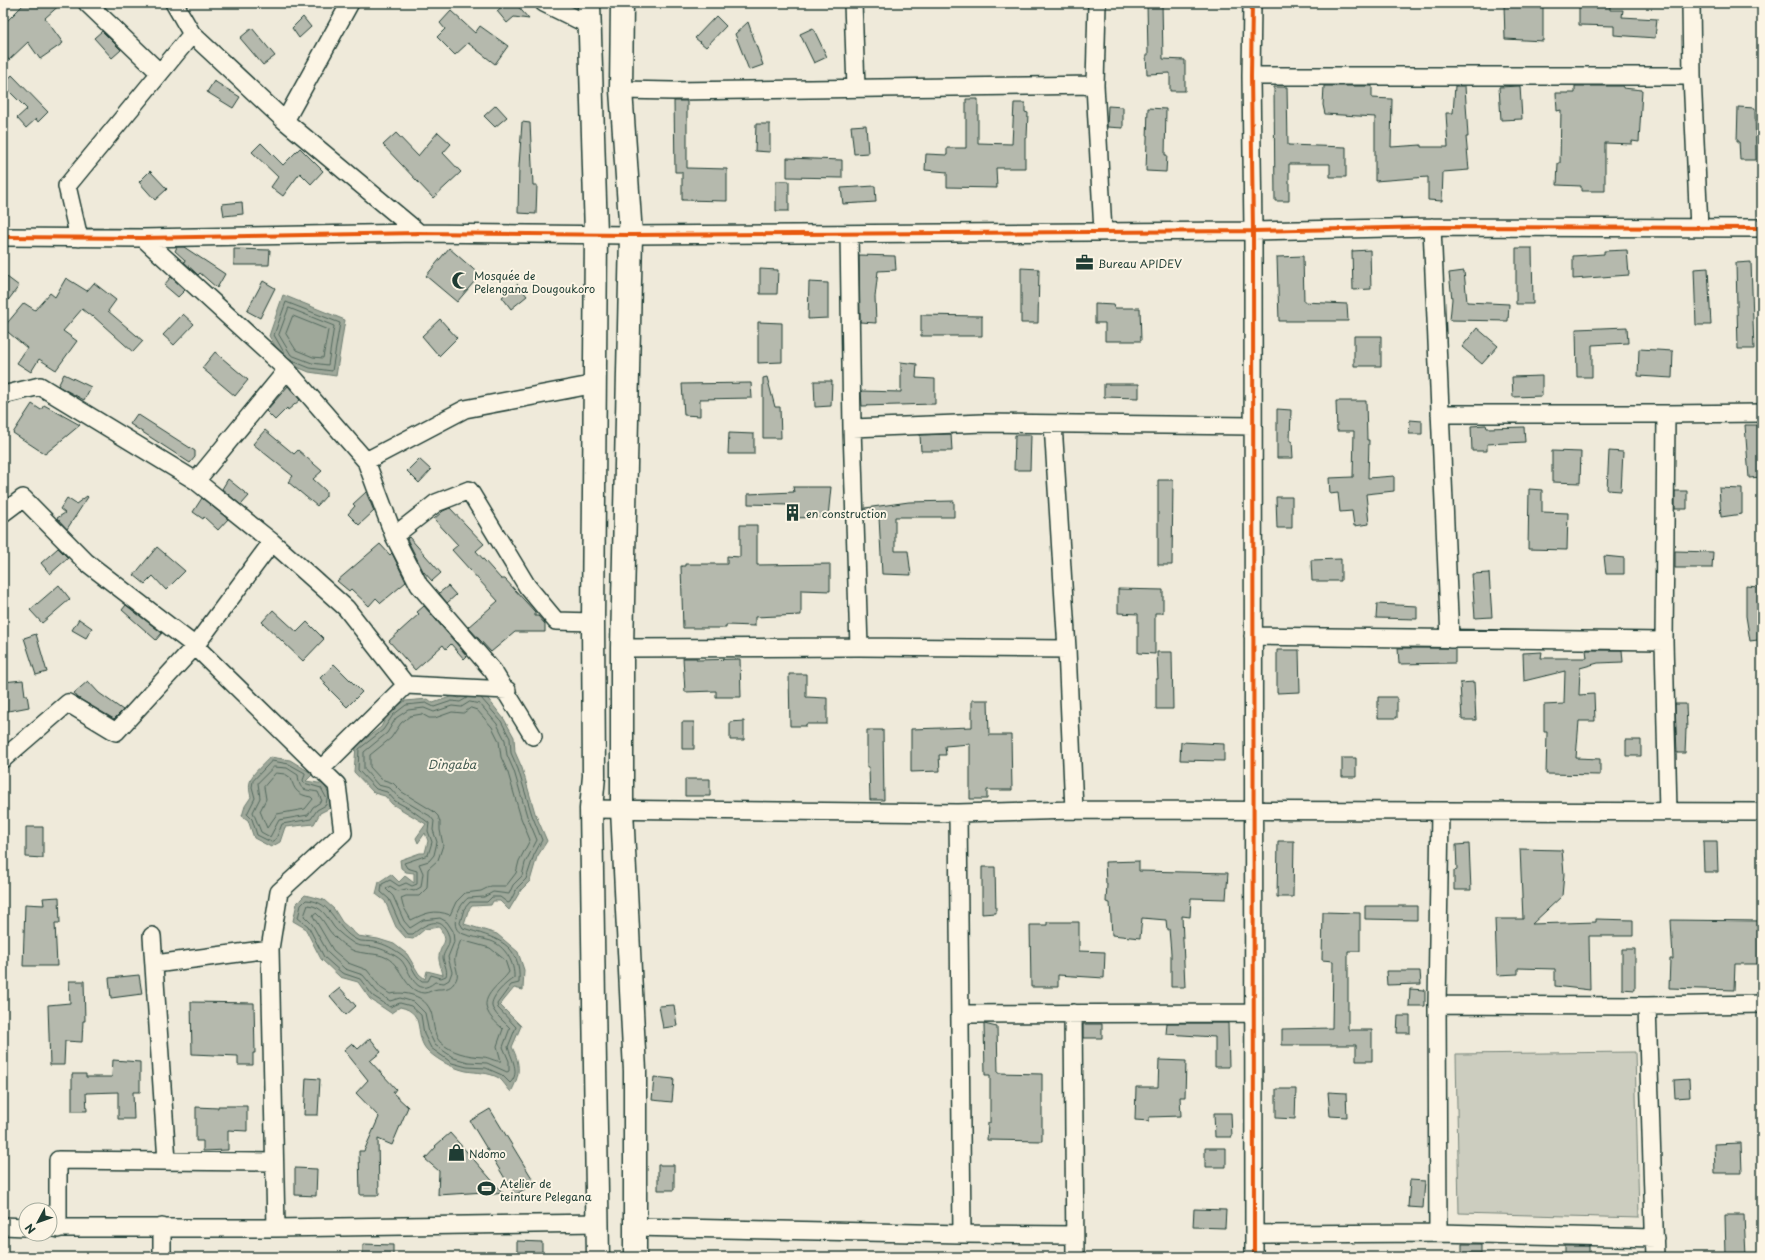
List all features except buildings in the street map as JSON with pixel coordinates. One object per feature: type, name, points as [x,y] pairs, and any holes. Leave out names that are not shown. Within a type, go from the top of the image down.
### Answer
[{"type":"highway","points":[[589,3],[596,234],[593,622],[594,776],[591,809],[598,1257]]},
{"type":"highway","points":[[622,3],[621,90],[630,235],[622,648],[622,810],[635,1071],[634,1257]]},
{"type":"street","points":[[87,3],[160,73]]},
{"type":"street","points":[[174,3],[192,34],[285,121],[420,233]]},
{"type":"street","points":[[285,121],[350,3]]},
{"type":"street","points":[[544,3],[589,25]]},
{"type":"street","points":[[853,3],[856,88]]},
{"type":"street","points":[[1097,3],[1095,85],[1104,232]]},
{"type":"street","points":[[1252,3],[1254,1257]]},
{"type":"street","points":[[1690,3],[1699,228]]},
{"type":"street","points":[[79,238],[67,186],[192,34]]},
{"type":"street","points":[[1251,76],[1692,76]]},
{"type":"street","points":[[621,90],[673,91],[1095,85]]},
{"type":"street","points":[[3,237],[143,238],[420,233],[630,235],[849,234],[1253,231],[1432,227],[1762,228]]},
{"type":"street","points":[[1432,227],[1450,639]]},
{"type":"street","points":[[849,234],[852,428],[859,647]]},
{"type":"street","points":[[143,238],[287,370],[366,461],[394,536],[419,585],[493,671],[533,736]]},
{"type":"street","points":[[196,481],[287,370]]},
{"type":"street","points":[[366,461],[465,409],[596,384]]},
{"type":"street","points":[[3,395],[40,386],[196,481],[272,542],[346,608],[406,685]]},
{"type":"street","points":[[1440,414],[1762,413]]},
{"type":"street","points":[[1666,414],[1664,641],[1668,812]]},
{"type":"street","points":[[852,428],[984,423],[1253,426]]},
{"type":"street","points":[[1053,424],[1067,649],[1074,810]]},
{"type":"street","points":[[394,536],[436,503],[468,490],[527,586],[556,621],[593,622]]},
{"type":"street","points":[[3,513],[23,498],[86,562],[195,646],[337,786],[343,833],[279,892],[270,949],[276,1228]]},
{"type":"street","points":[[3,759],[68,703],[116,732],[195,646],[272,542]]},
{"type":"street","points":[[1254,636],[1664,641]]},
{"type":"street","points":[[622,648],[859,647],[1067,649]]},
{"type":"street","points":[[320,770],[406,685],[506,690]]},
{"type":"street","points":[[591,809],[802,810],[958,813],[1074,810],[1762,812]]},
{"type":"street","points":[[1438,1233],[1437,1005],[1440,811]]},
{"type":"street","points":[[958,813],[962,1234]]},
{"type":"street","points":[[152,936],[167,1161]]},
{"type":"street","points":[[155,964],[270,949]]},
{"type":"street","points":[[1437,1005],[1647,1006],[1762,1004]]},
{"type":"street","points":[[1647,1006],[1655,1257]]},
{"type":"street","points":[[1072,1013],[1075,1257]]},
{"type":"street","points":[[960,1014],[1254,1013]]},
{"type":"street","points":[[56,1202],[58,1160],[274,1162]]},
{"type":"street","points":[[58,1228],[276,1228],[598,1223]]},
{"type":"street","points":[[3,1226],[18,1227]]},
{"type":"street","points":[[162,1227],[162,1257]]},
{"type":"street","points":[[634,1227],[1074,1235]]},
{"type":"street","points":[[1254,1234],[1438,1233],[1655,1238]]},
{"type":"shaded area","points":[[1635,1052],[1639,1218],[1459,1213],[1456,1054]]},
{"type":"water","points":[[283,295],[345,320],[336,376],[309,372],[285,362],[269,336]]},
{"type":"water","name":"Dingaba","points":[[467,693],[485,695],[504,719],[514,737],[515,752],[522,768],[535,813],[547,841],[537,857],[530,881],[521,890],[509,910],[500,901],[493,901],[491,905],[472,906],[468,911],[464,924],[497,934],[518,952],[524,970],[523,990],[514,988],[500,1005],[521,1026],[512,1047],[517,1059],[518,1075],[511,1092],[499,1078],[495,1076],[461,1070],[446,1064],[429,1052],[421,1039],[417,1020],[414,1014],[409,1010],[400,1007],[391,1013],[370,999],[358,982],[340,977],[321,959],[305,928],[293,921],[297,903],[305,895],[324,900],[334,909],[342,922],[358,936],[378,939],[394,944],[407,954],[419,974],[425,979],[427,971],[443,975],[439,958],[440,951],[445,940],[439,927],[425,929],[413,939],[406,938],[396,927],[385,901],[376,894],[379,882],[391,874],[399,882],[405,876],[414,883],[414,873],[406,872],[401,868],[400,860],[420,853],[425,853],[428,841],[425,833],[418,843],[416,838],[426,824],[392,804],[385,796],[374,793],[354,772],[356,746],[381,727],[389,712],[405,701],[428,699],[433,703],[453,696],[459,698]]},
{"type":"water","points":[[270,757],[290,760],[313,774],[306,781],[324,784],[331,799],[330,808],[320,813],[314,824],[285,827],[280,842],[271,847],[254,838],[248,820],[242,816],[245,806],[251,797],[251,779]]},
{"type":"cycle path","points":[[1252,3],[1254,1257]]},
{"type":"cycle path","points":[[3,237],[143,238],[419,233],[631,235],[1253,231],[1432,227],[1762,228]]},
{"type":"place","name":"Bureau APIDEV","points":[[1085,263]]},
{"type":"place","name":"Mosquée de Pelengana Dougoukoro","points":[[461,281]]},
{"type":"place","name":"en construction","points":[[793,513]]},
{"type":"place","name":"Ndomo","points":[[456,1153]]},
{"type":"place","name":"Atelier de teinture Pelegana","points":[[487,1189]]}]
